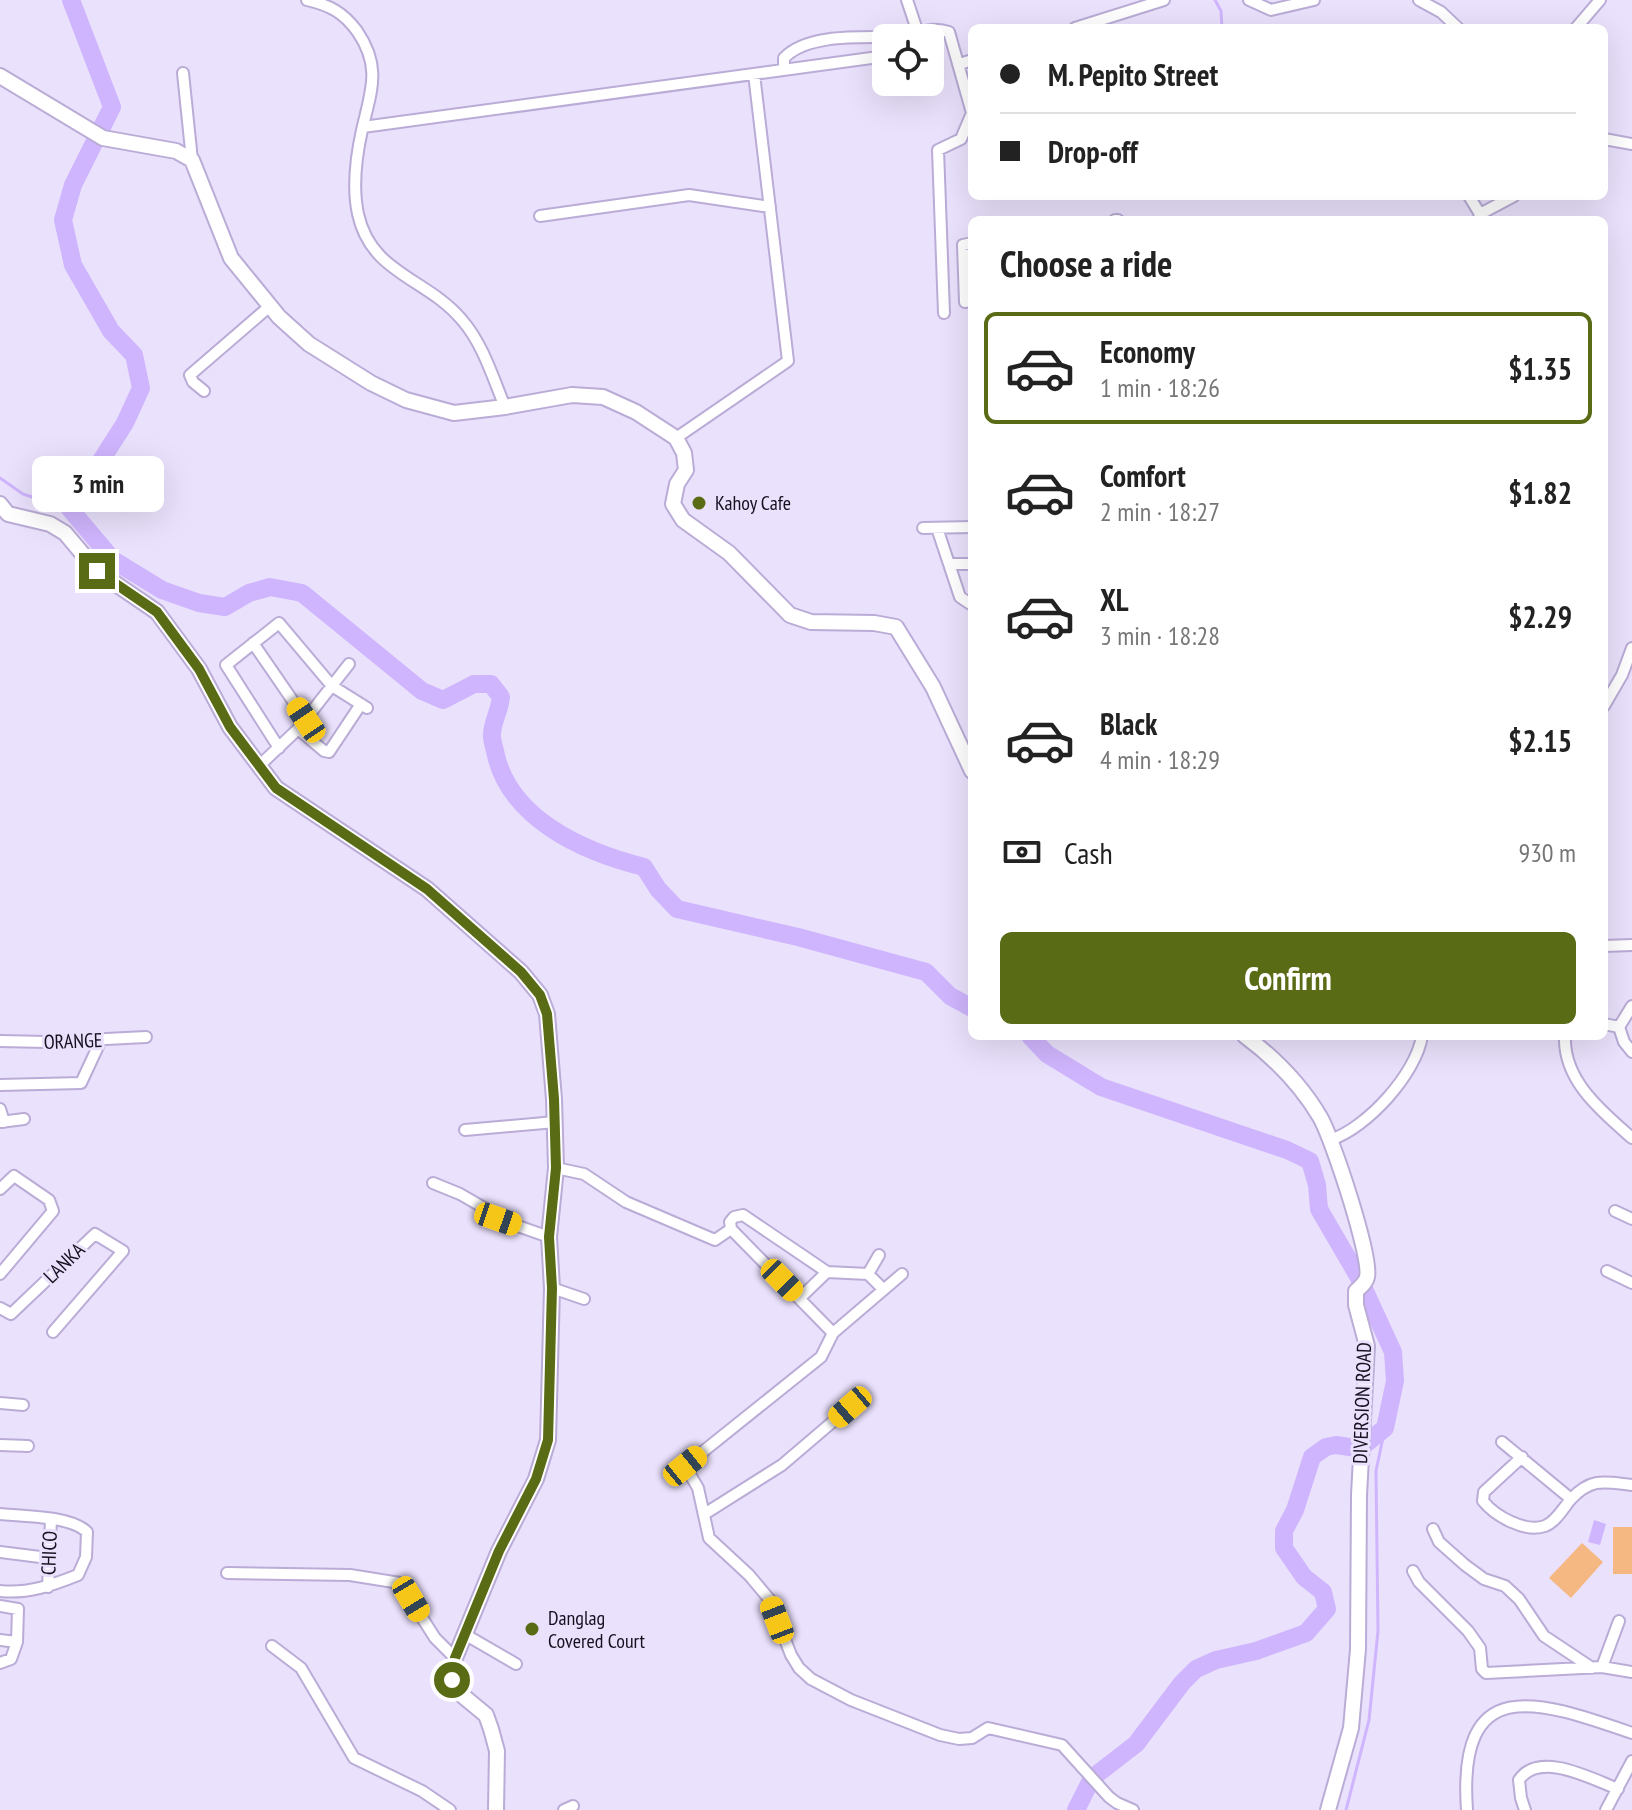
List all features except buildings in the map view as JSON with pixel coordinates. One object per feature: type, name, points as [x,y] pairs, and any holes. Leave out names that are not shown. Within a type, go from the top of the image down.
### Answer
[{"type":"street","points":[[307,0],[336,9],[348,18],[368,50],[373,65],[372,91],[355,178],[355,197],[365,237],[379,257],[435,295],[461,317],[476,340],[505,407]]},
{"type":"street","points":[[907,0],[915,24]]},
{"type":"street","points":[[1088,24],[1164,0]]},
{"type":"street","points":[[1249,0],[1271,10],[1314,0]]},
{"type":"street","points":[[1419,0],[1441,12],[1454,24]]},
{"type":"street","points":[[1579,24],[1600,0]]},
{"type":"street","points":[[944,30],[949,32],[968,97]]},
{"type":"street","points":[[784,70],[784,58],[800,46],[872,36]]},
{"type":"street","points":[[363,127],[872,58]]},
{"type":"street","points":[[960,64],[968,61]]},
{"type":"street","points":[[183,73],[192,160],[231,258],[270,306],[309,344],[371,383],[406,400],[454,413],[572,395],[603,397],[636,412],[676,438],[684,453],[686,470],[677,484],[673,504],[683,520],[729,553],[790,615],[811,622],[874,623],[896,627],[933,687],[968,757]]},
{"type":"street","points":[[676,438],[788,361],[754,74]]},
{"type":"street","points":[[0,76],[103,138],[176,151],[192,160]]},
{"type":"street","points":[[944,313],[938,150],[961,139],[968,122]]},
{"type":"street","points":[[1608,140],[1632,144]]},
{"type":"street","points":[[1608,147],[1618,142]]},
{"type":"street","points":[[540,216],[689,195],[770,207]]},
{"type":"street","points":[[1481,216],[1507,200]]},
{"type":"street","points":[[968,244],[963,245],[967,270],[965,302],[968,302]]},
{"type":"street","points":[[944,275],[967,270]]},
{"type":"street","points":[[204,391],[190,375],[270,306]]},
{"type":"street","points":[[0,504],[8,514],[50,524],[65,533],[97,571],[157,612],[199,669],[230,727],[276,788],[416,881],[521,972],[540,995],[547,1014],[556,1168],[549,1237],[552,1288],[548,1440],[543,1461],[499,1551],[460,1647],[452,1680],[457,1691],[486,1715],[497,1751],[496,1810]]},
{"type":"street","points":[[923,528],[968,527]]},
{"type":"street","points":[[937,528],[960,597],[968,602]]},
{"type":"street","points":[[949,564],[968,564]]},
{"type":"street","points":[[279,748],[226,665],[279,623],[332,686],[364,706],[329,752],[298,729]]},
{"type":"street","points":[[253,643],[306,720]]},
{"type":"street","points":[[1608,699],[1622,675],[1632,648]]},
{"type":"street","points":[[260,765],[306,720],[349,664]]},
{"type":"street","points":[[1608,946],[1632,945]]},
{"type":"street","points":[[1619,1027],[1632,1006]]},
{"type":"street","points":[[1608,1025],[1619,1027]]},
{"type":"street","points":[[1619,1027],[1624,1042],[1632,1052]]},
{"type":"street","name":"ORANGE","points":[[0,1041],[146,1037]]},
{"type":"street","points":[[0,1085],[81,1083],[101,1040]]},
{"type":"street","name":"DIVERSION ROAD","points":[[1251,1040],[1274,1057],[1322,1120],[1361,1236],[1368,1267],[1356,1305],[1367,1346],[1359,1480],[1358,1649],[1351,1728],[1328,1810]]},
{"type":"street","points":[[1330,1140],[1354,1129],[1404,1079],[1421,1040]]},
{"type":"street","points":[[1565,1040],[1564,1051],[1572,1073],[1584,1091],[1632,1138]]},
{"type":"street","points":[[0,1109],[2,1122],[24,1119]]},
{"type":"street","points":[[465,1130],[555,1122]]},
{"type":"street","points":[[556,1168],[584,1174],[626,1202],[715,1240],[731,1229]]},
{"type":"street","points":[[0,1189],[14,1176],[49,1200],[53,1211],[0,1274]]},
{"type":"street","points":[[433,1183],[460,1194],[498,1219],[549,1237]]},
{"type":"street","points":[[1615,1211],[1632,1219]]},
{"type":"street","points":[[833,1333],[731,1229],[730,1222],[734,1217],[743,1215],[827,1272],[868,1274],[883,1289]]},
{"type":"street","name":"LANKA","points":[[0,1308],[11,1314],[95,1234],[123,1251],[53,1332]]},
{"type":"street","points":[[868,1274],[879,1255]]},
{"type":"street","points":[[1607,1271],[1632,1283]]},
{"type":"street","points":[[800,1298],[827,1272]]},
{"type":"street","points":[[902,1274],[833,1333],[821,1357],[685,1466],[698,1488],[706,1513],[709,1538],[749,1575],[770,1600],[791,1655],[811,1679],[884,1715],[951,1738],[972,1738],[988,1728],[1050,1740],[1062,1745],[1117,1803],[1133,1810]]},
{"type":"street","points":[[552,1288],[584,1299]]},
{"type":"street","points":[[0,1403],[23,1405]]},
{"type":"street","points":[[706,1513],[782,1465],[850,1407]]},
{"type":"street","points":[[1502,1442],[1571,1499]]},
{"type":"street","points":[[0,1445],[28,1446]]},
{"type":"street","points":[[1522,1457],[1484,1492],[1483,1501],[1490,1510],[1507,1520],[1533,1528],[1547,1526],[1582,1488],[1599,1481],[1632,1485]]},
{"type":"street","points":[[0,1514],[51,1519],[80,1526],[87,1532],[86,1557],[78,1575],[48,1587],[16,1593],[0,1591]]},
{"type":"street","name":"CHICO","points":[[48,1587],[51,1519]]},
{"type":"street","points":[[1433,1529],[1439,1542],[1465,1565],[1484,1579],[1505,1586],[1519,1599],[1544,1636],[1597,1667]]},
{"type":"street","points":[[0,1552],[48,1558]]},
{"type":"street","points":[[1413,1571],[1419,1582],[1468,1631],[1480,1648],[1482,1669],[1486,1673],[1597,1667],[1632,1672]]},
{"type":"street","points":[[227,1573],[350,1575],[400,1583],[435,1638],[516,1664]]},
{"type":"street","points":[[0,1606],[18,1609],[17,1642],[11,1659],[0,1663]]},
{"type":"street","points":[[1597,1667],[1619,1621]]},
{"type":"street","points":[[0,1640],[17,1642]]},
{"type":"street","points":[[272,1646],[301,1668],[354,1758],[422,1791],[450,1810]]},
{"type":"street","points":[[1467,1810],[1466,1767],[1474,1735],[1485,1717],[1505,1709],[1533,1705],[1572,1712],[1632,1733]]},
{"type":"street","points":[[1606,1810],[1632,1761]]},
{"type":"street","points":[[1525,1810],[1519,1780],[1532,1768],[1541,1766],[1575,1773],[1618,1789]]},
{"type":"shaded area","points":[[1594,1520],[1606,1524],[1600,1545],[1588,1542]]},
{"type":"shaded area","points":[[1613,1527],[1632,1527],[1632,1574],[1613,1574]]},
{"type":"shaded area","points":[[1582,1543],[1603,1562],[1571,1598],[1549,1578]]},
{"type":"waterway","points":[[71,0],[112,107],[73,185],[63,220],[73,265],[111,331],[134,355],[141,388],[125,423],[70,509],[113,560],[162,590],[199,603],[225,607],[249,593],[270,587],[302,593],[422,691],[443,700],[474,684],[491,684],[501,697],[492,735],[503,775],[515,796],[552,829],[597,852],[644,867],[658,889],[677,909],[798,937],[926,972],[950,996],[968,1006]]},
{"type":"waterway","points":[[1215,0],[1221,11],[1222,24]]},
{"type":"waterway","points":[[0,478],[23,494],[70,509]]},
{"type":"waterway","points":[[1034,1040],[1047,1054],[1101,1087],[1287,1150],[1310,1161],[1317,1185],[1319,1209],[1358,1276],[1393,1352],[1395,1381],[1385,1428],[1363,1446]]},
{"type":"waterway","points":[[1346,1810],[1369,1720],[1378,1631],[1376,1471],[1385,1428]]},
{"type":"waterway","points":[[1076,1810],[1092,1778],[1136,1744],[1196,1669],[1306,1633],[1327,1609],[1323,1592],[1304,1577],[1284,1548],[1284,1531],[1295,1510],[1312,1457],[1326,1447],[1356,1448]]},
{"type":"place","name":"Kahoy Cafe","points":[[699,503]]},
{"type":"place","name":"Danglag Covered Court","points":[[532,1629]]},
{"type":"route","points":[[97,571],[157,612],[199,669],[230,727],[276,788],[427,889],[521,972],[540,995],[547,1014],[556,1168],[549,1237],[552,1288],[548,1440],[536,1479],[499,1551],[455,1658],[452,1680]]}]
